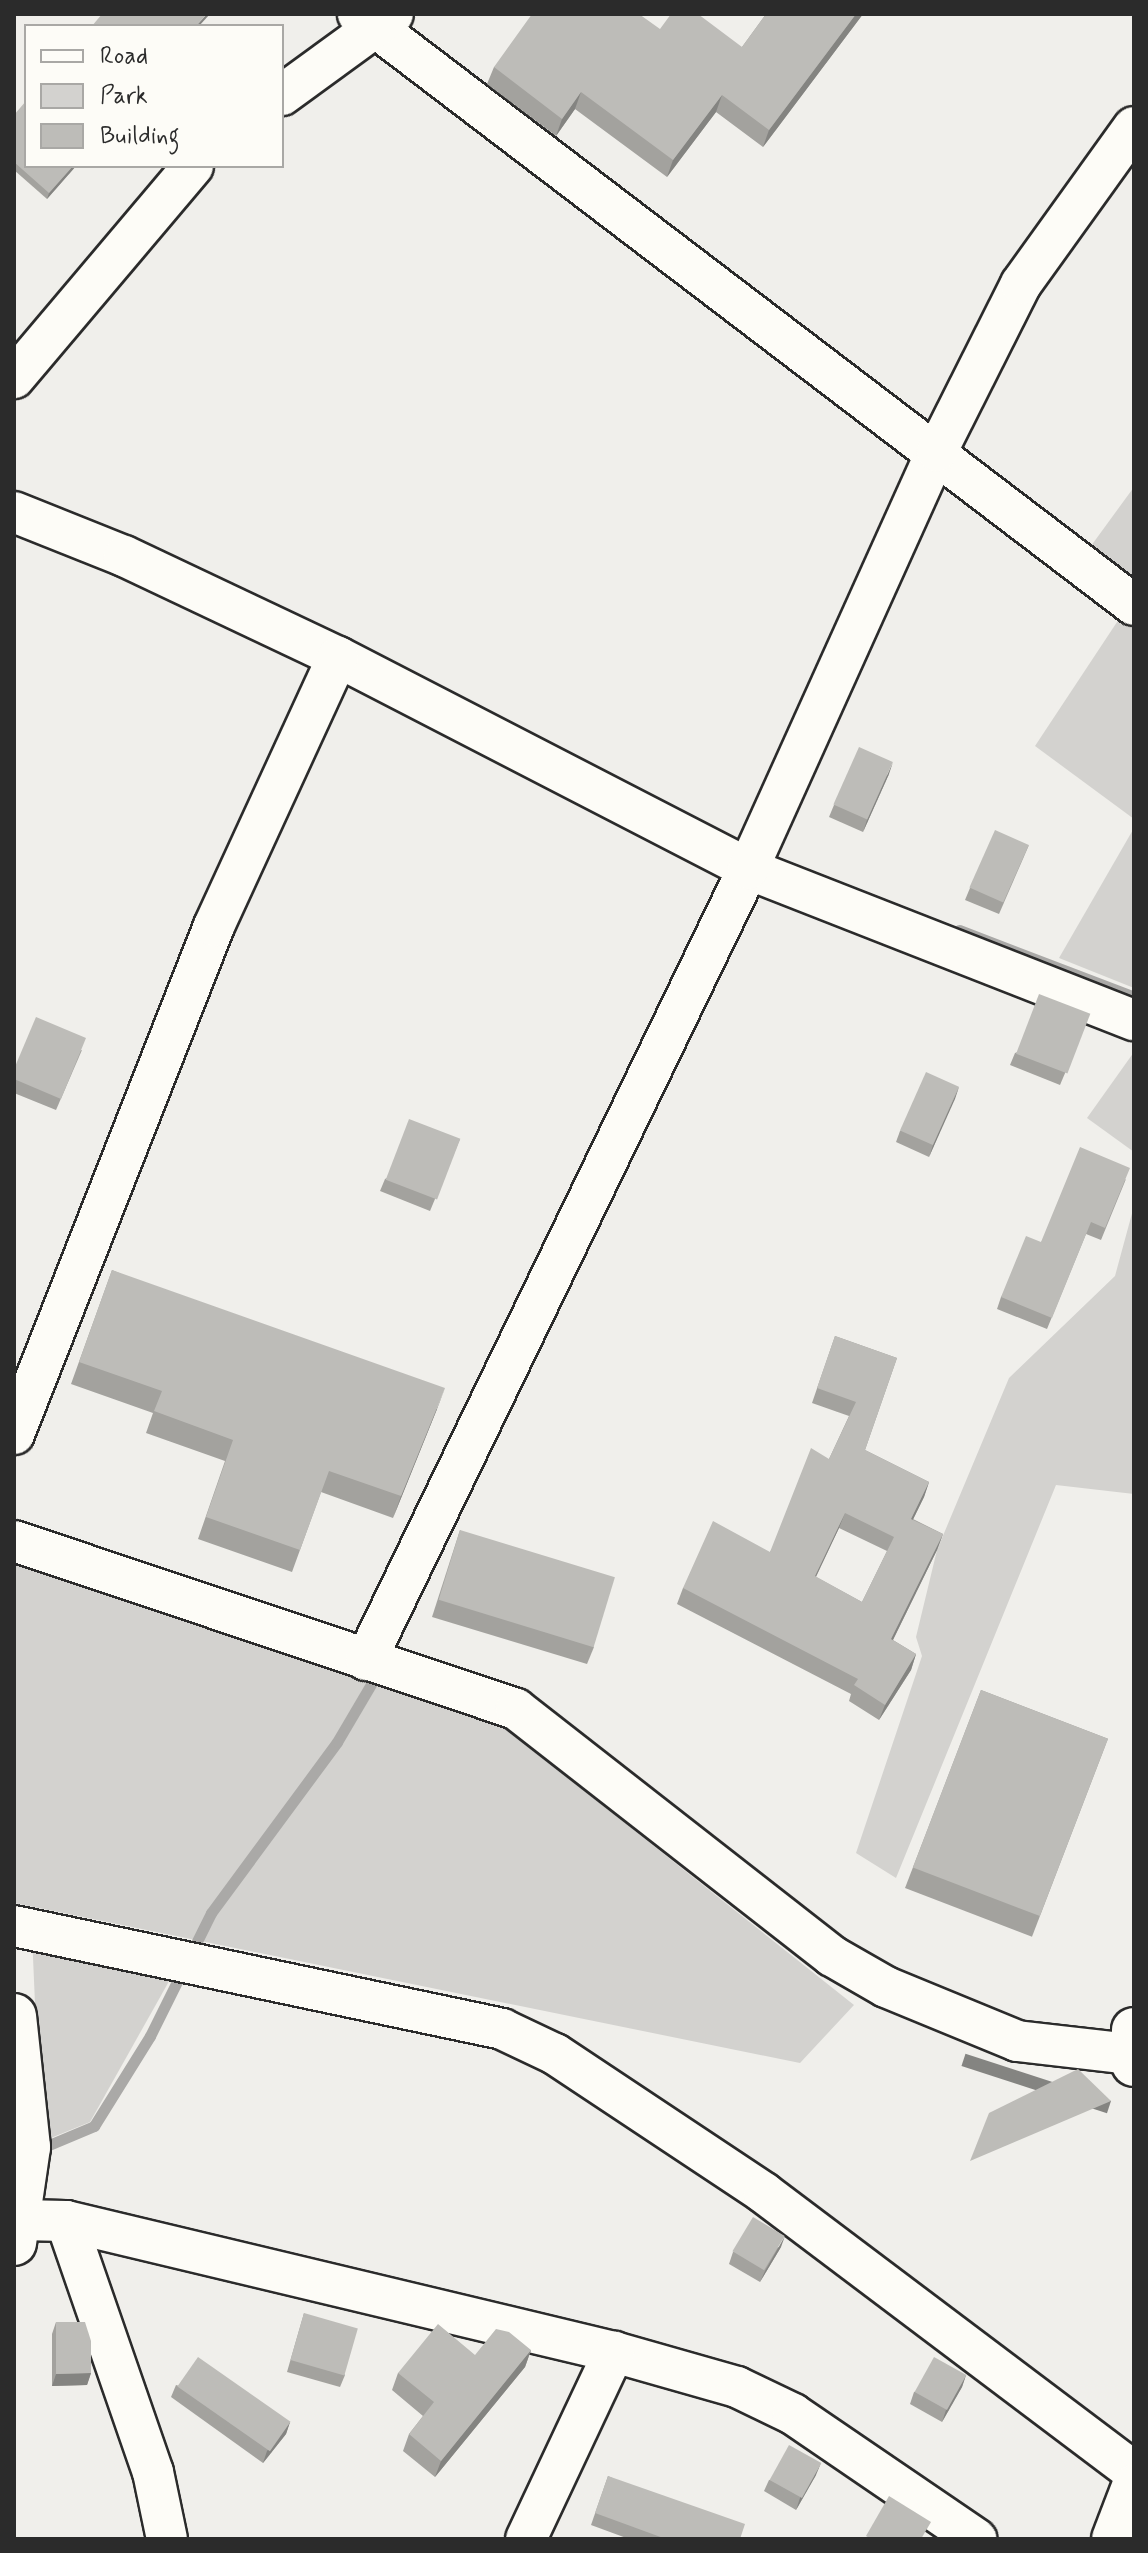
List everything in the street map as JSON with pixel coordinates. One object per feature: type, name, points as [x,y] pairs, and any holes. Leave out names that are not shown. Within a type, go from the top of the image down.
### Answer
[{"type":"street","points":[[284,93],[376,19],[1134,605]]},
{"type":"street","points":[[366,1660],[748,869],[937,451],[1021,284],[1134,127]]},
{"type":"street","points":[[14,378],[191,168]]},
{"type":"street","points":[[14,512],[124,556],[338,657],[748,869],[1134,1020]]},
{"type":"street","points":[[14,1434],[214,926],[338,657]]},
{"type":"street","points":[[14,1541],[516,1709],[832,1956],[886,1987],[1017,2041],[1133,2049]]},
{"type":"street","points":[[14,1926],[502,2029],[555,2054],[753,2185],[1134,2472]]},
{"type":"street","points":[[14,2016],[28,2147],[17,2232],[66,2221],[614,2352],[737,2387],[793,2414],[976,2539]]},
{"type":"street","points":[[66,2221],[153,2472],[167,2539]]},
{"type":"street","points":[[526,2539],[614,2352]]},
{"type":"street","points":[[1114,2539],[1134,2487]]},
{"type":"green space","points":[[1134,487],[1134,604],[1080,561]]},
{"type":"green space","points":[[1121,616],[1134,625],[1134,819],[1035,746]]},
{"type":"green space","points":[[1134,828],[1134,988],[1059,958]]},
{"type":"green space","points":[[1134,1052],[1134,1152],[1087,1118]]},
{"type":"green space","points":[[1134,1206],[1134,1494],[1056,1485],[896,1878],[856,1853],[922,1656],[916,1637],[937,1550],[1009,1378],[1115,1276]]},
{"type":"green space","points":[[14,1553],[499,1723],[854,2005],[800,2063],[14,1903]]},
{"type":"green space","points":[[32,1934],[177,1967],[90,2122],[41,2142]]},
{"type":"building","points":[[102,14],[207,14],[198,24],[94,24]]},
{"type":"building","points":[[532,14],[639,14],[660,29],[671,14],[698,14],[742,47],[766,14],[856,14],[769,130],[722,95],[673,160],[581,92],[562,119],[494,67]]},
{"type":"building","points":[[24,103],[24,168],[71,168],[49,193],[14,162],[14,115]]},
{"type":"building","points":[[859,747],[893,762],[867,820],[833,805]]},
{"type":"building","points":[[995,830],[1029,845],[1003,903],[969,888]]},
{"type":"building","points":[[1039,994],[1090,1014],[1067,1073],[1016,1054]]},
{"type":"building","points":[[36,1017],[86,1038],[61,1099],[14,1079],[14,1069]]},
{"type":"building","points":[[926,1072],[959,1087],[933,1145],[900,1130]]},
{"type":"building","points":[[409,1119],[460,1139],[437,1199],[386,1180]]},
{"type":"building","points":[[1080,1147],[1130,1168],[1105,1228],[1091,1222],[1052,1318],[1001,1297],[1026,1236],[1041,1242]]},
{"type":"building","points":[[112,1270],[445,1388],[401,1496],[329,1471],[300,1550],[206,1517],[233,1440],[154,1411],[162,1391],[79,1362]]},
{"type":"building","points":[[835,1336],[897,1358],[865,1450],[929,1482],[911,1519],[943,1534],[891,1639],[916,1654],[885,1705],[854,1685],[858,1679],[683,1588],[713,1521],[770,1552],[811,1448],[829,1459],[856,1402],[817,1388]],"holes":[[[845,1513],[894,1537],[862,1602],[815,1576]]]},
{"type":"building","points":[[460,1530],[615,1577],[594,1647],[439,1600]]},
{"type":"building","points":[[981,1690],[1108,1739],[1040,1916],[913,1867]]},
{"type":"building","points":[[1078,2069],[1111,2101],[970,2161],[989,2113]]},
{"type":"building","points":[[753,2217],[785,2236],[764,2270],[732,2251]]},
{"type":"building","points":[[304,2313],[358,2328],[344,2376],[290,2360]]},
{"type":"building","points":[[56,2322],[85,2322],[91,2341],[91,2373],[56,2374]]},
{"type":"building","points":[[438,2324],[475,2355],[496,2329],[509,2332],[531,2350],[441,2461],[409,2434],[434,2402],[398,2373]]},
{"type":"building","points":[[198,2357],[291,2422],[270,2451],[177,2386]]},
{"type":"building","points":[[934,2357],[966,2375],[947,2410],[915,2392]]},
{"type":"building","points":[[789,2445],[821,2463],[802,2498],[770,2480]]},
{"type":"building","points":[[608,2476],[745,2524],[740,2539],[666,2539],[595,2513]]},
{"type":"building","points":[[889,2496],[931,2522],[921,2539],[871,2539],[866,2536]]},
{"type":"waterway","points":[[959,930],[1134,997]]},
{"type":"waterway","points":[[37,2150],[94,2126],[150,2036],[211,1913],[337,1742],[380,1669]]}]
